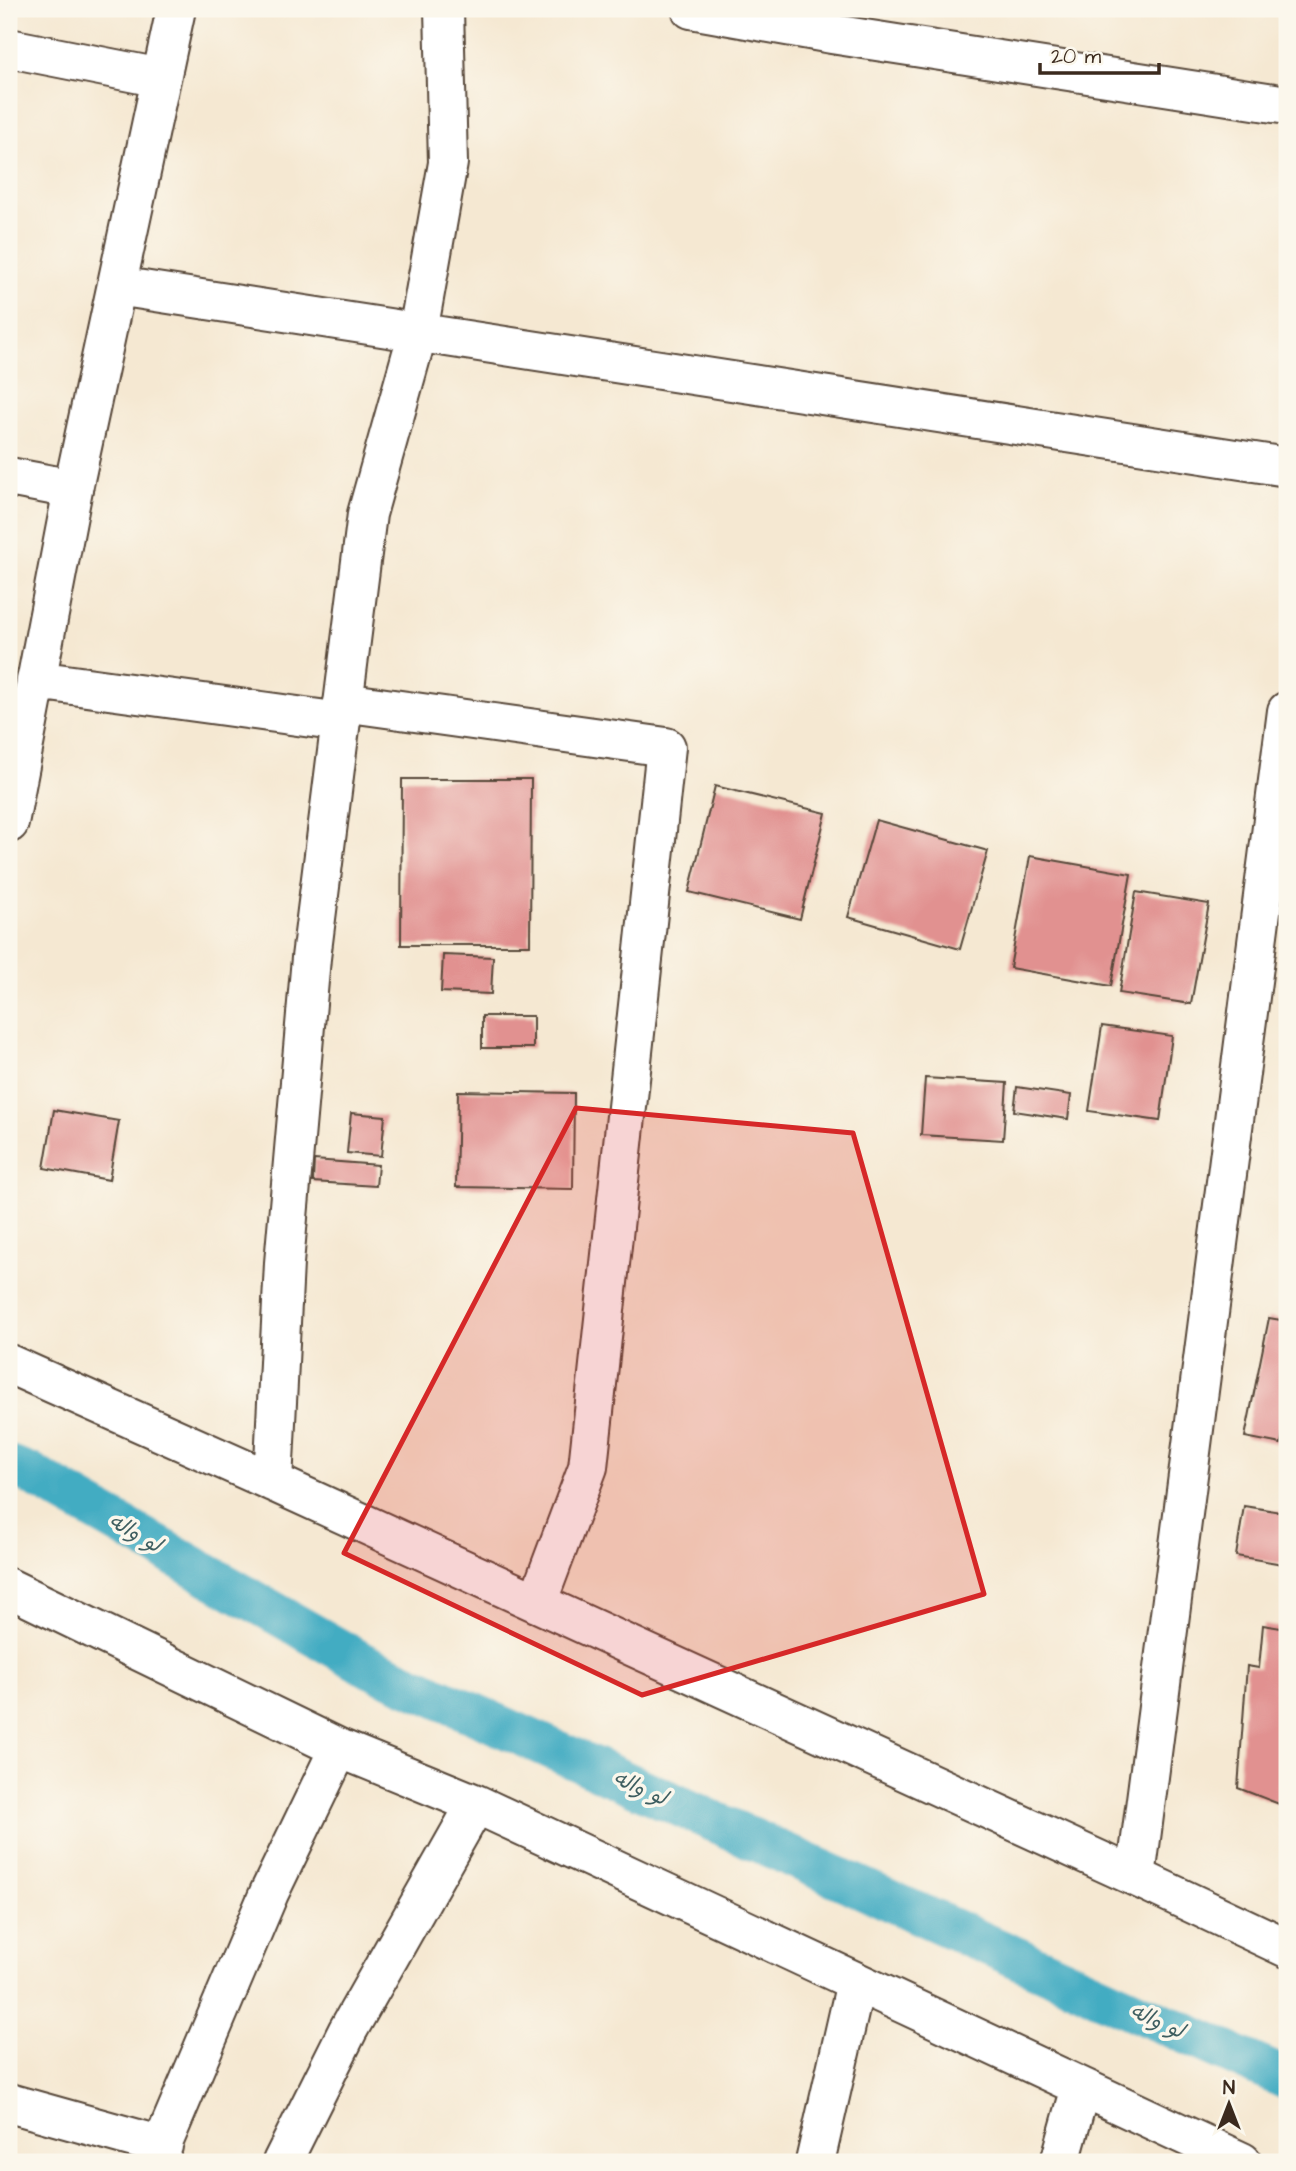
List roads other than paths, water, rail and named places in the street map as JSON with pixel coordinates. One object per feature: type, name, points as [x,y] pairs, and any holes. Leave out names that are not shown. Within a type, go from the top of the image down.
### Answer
[{"type":"street","points":[[9,823],[73,489],[176,9]]},
{"type":"street","points":[[273,1482],[286,1235],[311,958],[367,514],[418,332],[448,163],[444,9]]},
{"type":"street","points":[[691,9],[832,21],[1287,105]]},
{"type":"street","points":[[9,48],[161,78]]},
{"type":"street","points":[[117,286],[1287,467]]},
{"type":"street","points":[[9,477],[73,489]]},
{"type":"street","points":[[36,680],[666,747],[588,1467],[537,1603]]},
{"type":"street","points":[[1136,1877],[1287,711]]},
{"type":"street","points":[[9,1364],[273,1482],[1287,1948]]},
{"type":"street","points":[[9,1588],[339,1748],[476,1804],[1242,2162]]},
{"type":"street","points":[[9,2103],[159,2154],[269,1893],[339,1748]]},
{"type":"street","points":[[282,2162],[348,2030],[476,1804]]},
{"type":"street","points":[[815,2162],[856,1982]]},
{"type":"street","points":[[1060,2162],[1081,2087]]},
{"type":"waterway","name":"لو واله","points":[[9,1466],[29,1473],[370,1667],[1287,2079]]}]
